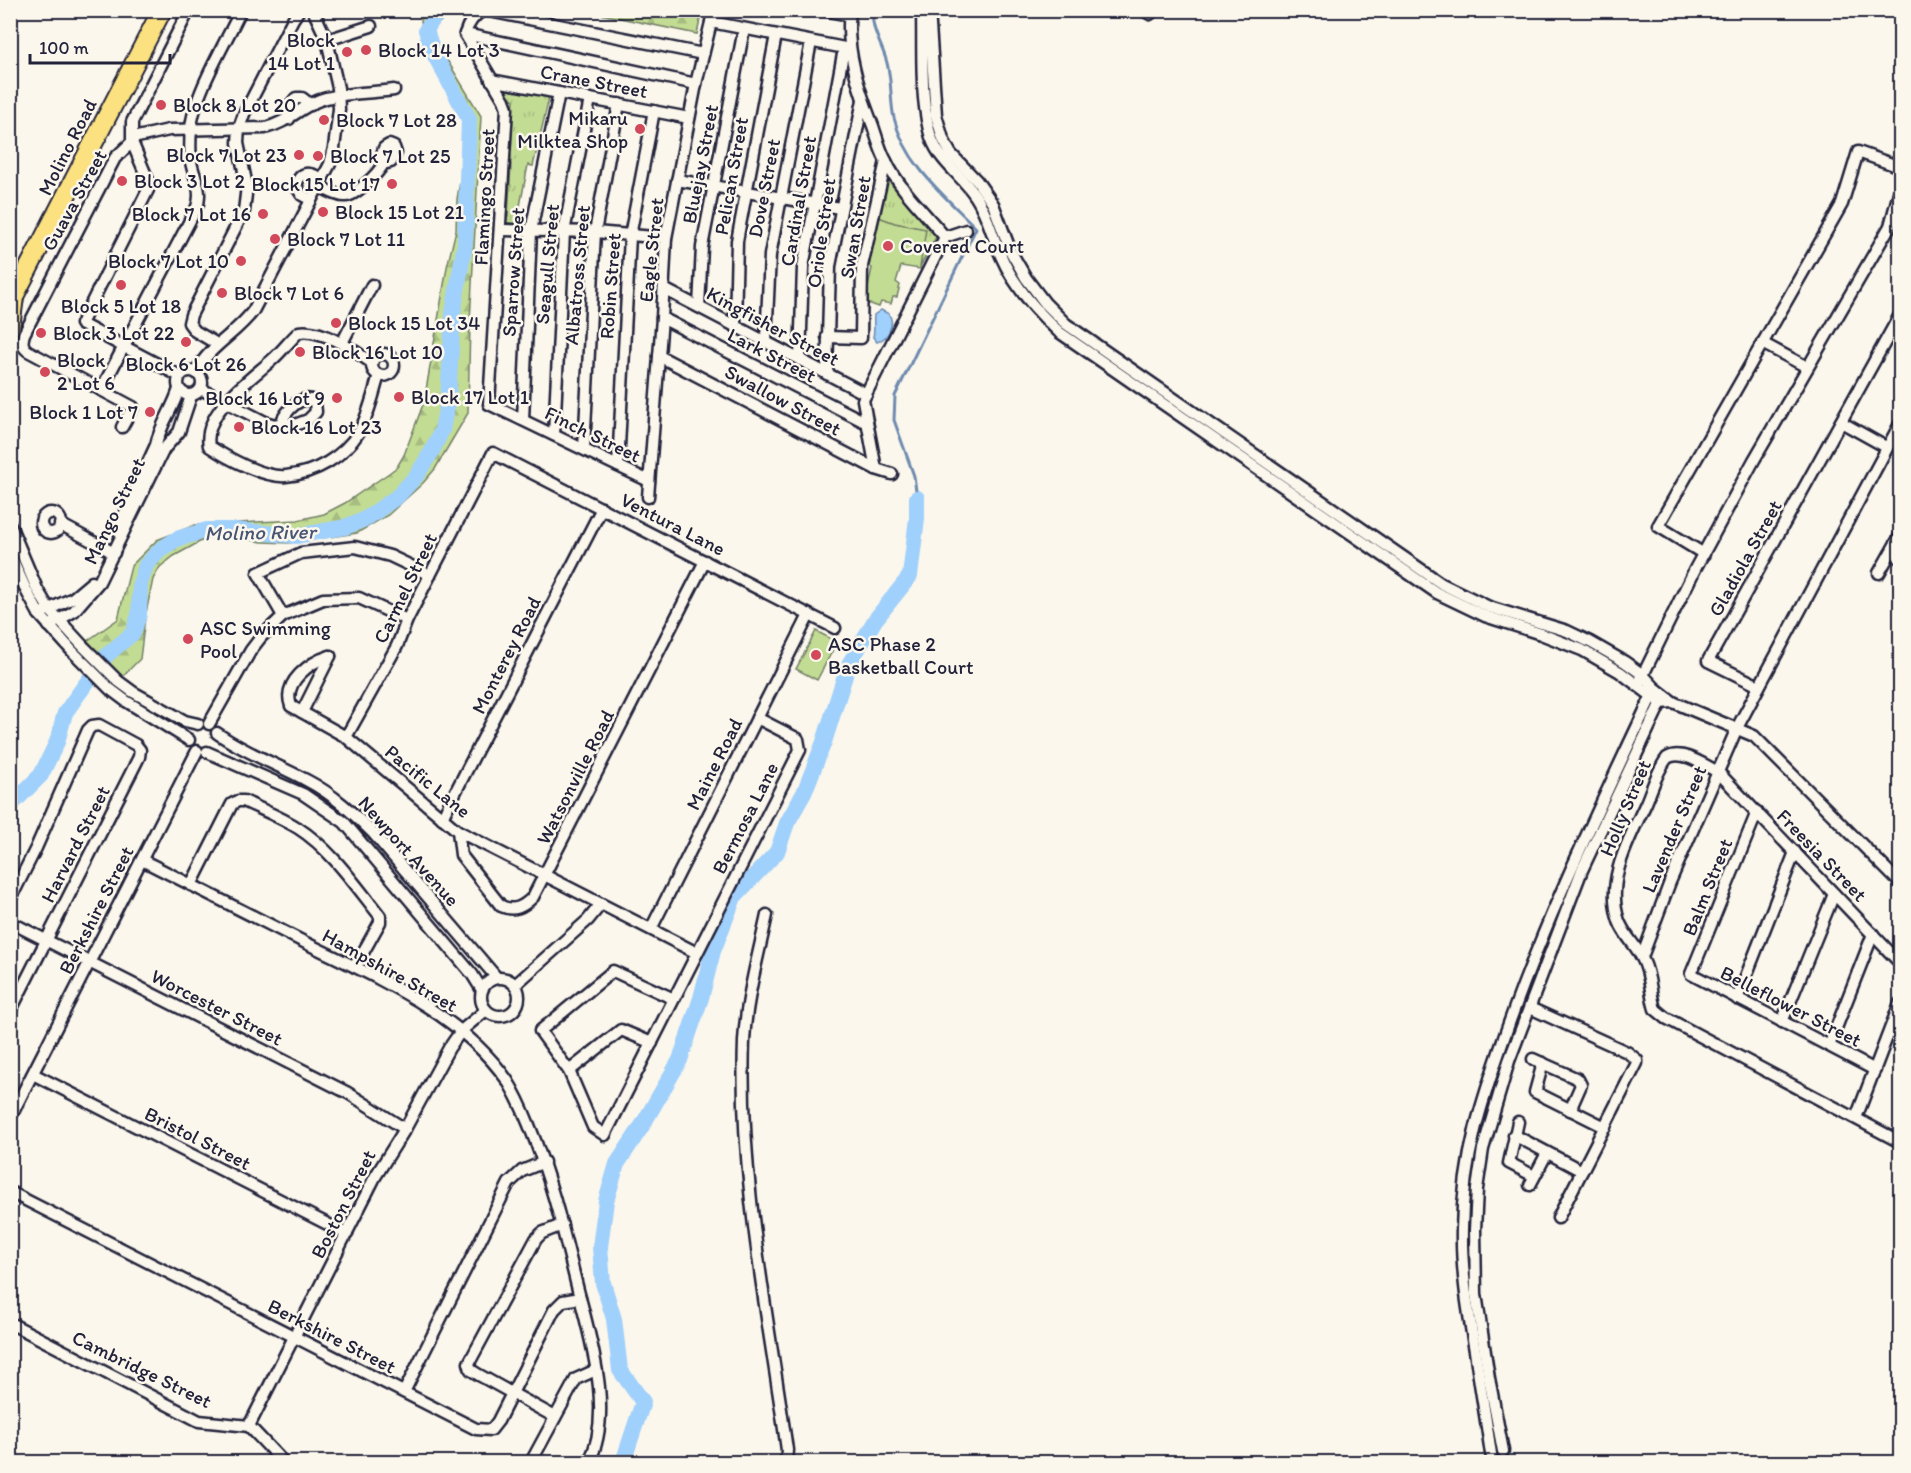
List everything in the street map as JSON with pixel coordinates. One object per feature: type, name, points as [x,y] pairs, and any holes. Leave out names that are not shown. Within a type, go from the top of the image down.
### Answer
[{"type":"main road","name":"Molino Road","points":[[10,327],[12,301],[162,10]]},
{"type":"street","name":"Guava Street","points":[[101,390],[28,351],[23,345],[24,334],[115,158],[132,140],[132,122],[189,10]]},
{"type":"street","points":[[123,427],[133,407],[101,390],[199,200],[199,186],[190,153],[192,119],[200,96],[241,10]]},
{"type":"street","points":[[217,344],[195,331],[189,323],[244,211],[247,186],[238,143],[239,128],[287,29],[299,10]]},
{"type":"street","points":[[196,372],[201,362],[217,344],[235,330],[253,311],[330,164],[338,128],[338,97],[335,70],[327,40],[313,10]]},
{"type":"street","points":[[696,84],[465,34],[467,25],[483,10],[703,54]]},
{"type":"street","name":"Eagle Street","points":[[648,497],[666,238],[696,84],[714,10]]},
{"type":"street","points":[[822,10],[849,13],[847,49],[886,161],[901,185],[945,237]]},
{"type":"street","points":[[922,10],[925,101],[932,141],[942,160],[976,197],[984,210],[1016,285],[1036,311],[1059,332],[1437,593],[1485,616],[1582,650],[1641,680]]},
{"type":"street","points":[[929,10],[936,115],[943,139],[951,154],[977,181],[993,204],[1011,252],[1026,278],[1045,303],[1066,324],[1442,584],[1489,607],[1567,631],[1625,662],[1658,695],[1754,736],[1900,883]]},
{"type":"street","points":[[1143,10],[1150,14],[1154,10]]},
{"type":"street","points":[[711,22],[847,49]]},
{"type":"street","points":[[327,40],[371,26]]},
{"type":"street","name":"Bluejay Street","points":[[699,307],[702,247],[744,29]]},
{"type":"street","name":"Flamingo Street","points":[[465,34],[507,108],[489,404]]},
{"type":"street","name":"Pelican Street","points":[[735,326],[737,241],[776,35]]},
{"type":"street","name":"Dove Street","points":[[766,342],[770,255],[811,42]]},
{"type":"street","name":"Cardinal Street","points":[[800,360],[803,267],[814,203],[847,49]]},
{"type":"street","name":"Crane Street","points":[[491,80],[689,118]]},
{"type":"street","points":[[196,372],[186,371],[180,376],[81,324],[148,190],[148,180],[132,140],[169,130],[265,128],[279,125],[311,105],[338,97],[394,90]]},
{"type":"street","name":"Sparrow Street","points":[[523,420],[531,231],[559,93]]},
{"type":"street","name":"Seagull Street","points":[[554,435],[564,232],[590,99]]},
{"type":"street","name":"Oriole Street","points":[[827,374],[830,266],[863,100]]},
{"type":"street","name":"Albatross Street","points":[[584,449],[595,232],[619,104]]},
{"type":"street","name":"Robin Street","points":[[618,466],[630,236],[654,111]]},
{"type":"street","points":[[1704,554],[1658,526],[1842,204],[1858,152],[1900,167]]},
{"type":"street","name":"Swan Street","points":[[827,337],[861,338],[862,266],[886,161]]},
{"type":"street","points":[[311,200],[302,195],[296,186],[303,174],[308,173],[339,195],[350,195],[380,172],[383,165]]},
{"type":"street","points":[[677,180],[840,208]]},
{"type":"street","points":[[1641,680],[1754,460],[1890,226],[1900,189]]},
{"type":"street","points":[[500,230],[595,232],[666,238]]},
{"type":"street","points":[[876,469],[863,404],[866,394],[945,237],[966,230]]},
{"type":"street","points":[[342,343],[372,285]]},
{"type":"street","name":"Kingfisher Street","points":[[664,289],[866,394]]},
{"type":"street","name":"Gladiola Street","points":[[1760,686],[1708,661],[1900,315]]},
{"type":"street","name":"Lark Street","points":[[662,318],[867,423]]},
{"type":"street","points":[[372,363],[342,343],[310,332],[299,332],[273,360],[225,402],[210,429],[207,438],[209,447],[262,472],[285,476],[321,467],[350,443],[364,423],[379,375]]},
{"type":"street","points":[[1762,343],[1808,367]]},
{"type":"street","points":[[381,353],[389,355],[394,368],[389,374],[379,375],[372,369],[375,357],[381,353]]},
{"type":"street","name":"Swallow Street","points":[[659,356],[876,469],[892,474]]},
{"type":"street","points":[[196,372],[202,381],[196,392]]},
{"type":"street","name":"Mango Street","points":[[142,486],[159,431],[172,410],[179,389],[177,383],[180,376]]},
{"type":"street","points":[[179,389],[184,394],[196,392],[225,402],[265,422],[275,425],[281,423]]},
{"type":"street","name":"Mango Street","points":[[49,627],[74,611],[92,592],[142,486],[164,449],[179,432],[196,392]]},
{"type":"street","name":"Finch Street","points":[[489,404],[649,481]]},
{"type":"street","points":[[1841,422],[1886,447]]},
{"type":"street","name":"Lavender Street","points":[[1642,957],[1670,882],[1737,728],[1900,424]]},
{"type":"street","name":"Ventura Lane","points":[[493,453],[836,628]]},
{"type":"street","name":"Carmel Street","points":[[346,737],[397,646],[407,620],[493,453]]},
{"type":"street","name":"Monterey Road","points":[[441,818],[602,508]]},
{"type":"street","points":[[60,524],[111,552]]},
{"type":"street","name":"Newport Avenue","points":[[10,525],[37,589],[49,627],[77,649],[140,711],[189,740]]},
{"type":"street","points":[[1879,573],[1900,536]]},
{"type":"street","points":[[283,616],[258,573],[301,553],[355,547],[390,556],[430,575]]},
{"type":"street","points":[[1894,548],[1900,559]]},
{"type":"street","name":"Mango Street","points":[[44,611],[73,598],[86,588],[111,552]]},
{"type":"street","name":"Newport Avenue","points":[[10,554],[27,592],[44,611],[58,620],[77,649]]},
{"type":"street","name":"Watsonville Road","points":[[458,831],[461,855],[501,906],[514,909],[524,906],[533,897],[705,561]]},
{"type":"street","points":[[208,727],[251,650],[283,616],[323,599],[359,598],[407,620]]},
{"type":"street","name":"Maine Road","points":[[651,929],[809,615]]},
{"type":"street","points":[[330,656],[302,712],[291,706],[289,700],[291,687],[302,672],[316,660],[330,656]]},
{"type":"street","name":"Newport Avenue","points":[[114,685],[135,693],[185,721],[208,727],[232,744],[334,797],[373,833],[497,978]]},
{"type":"street","points":[[1503,1451],[1476,1294],[1474,1230],[1476,1189],[1483,1149],[1509,1061],[1582,870],[1658,695]]},
{"type":"street","points":[[1491,1454],[1466,1296],[1461,1231],[1470,1145],[1478,1114],[1517,1002],[1583,841],[1658,695]]},
{"type":"street","name":"Pacific Lane","points":[[302,712],[346,737],[458,831],[697,952]]},
{"type":"street","name":"Bermosa Lane","points":[[697,952],[800,750],[798,739],[757,718]]},
{"type":"street","name":"Harvard Street","points":[[10,900],[36,848],[88,730],[92,726],[99,725],[136,745],[140,750],[139,757],[10,1012]]},
{"type":"street","points":[[208,727],[218,737],[215,746],[202,751],[189,740],[191,730],[208,727]]},
{"type":"street","name":"Newport Avenue","points":[[202,751],[303,794],[344,822],[472,974],[482,990]]},
{"type":"street","name":"Berkshire Street","points":[[10,1118],[14,1099],[33,1074],[141,860],[202,751]]},
{"type":"street","name":"Holly Street","points":[[1642,957],[1627,938],[1619,921],[1615,901],[1615,882],[1621,860],[1667,758],[1677,754],[1683,755],[1718,771]]},
{"type":"street","name":"Freesia Street","points":[[1718,771],[1900,963]]},
{"type":"street","points":[[191,885],[232,804],[244,801],[299,829],[325,851],[380,916],[380,922],[355,967]]},
{"type":"street","name":"Balm Street","points":[[1691,974],[1757,812]]},
{"type":"street","points":[[1737,999],[1795,852]]},
{"type":"street","name":"Hampshire Street","points":[[141,860],[355,967],[432,1010],[485,1052],[508,1082],[544,1162],[562,1225],[596,1370],[601,1405],[600,1433],[589,1462]]},
{"type":"street","points":[[1782,1022],[1834,894]]},
{"type":"street","points":[[515,985],[588,920],[601,904]]},
{"type":"street","points":[[767,915],[750,992],[746,1030],[745,1107],[751,1207],[787,1449],[786,1462]]},
{"type":"street","name":"Worcester Street","points":[[10,922],[348,1093],[405,1129]]},
{"type":"street","points":[[1830,1046],[1873,934]]},
{"type":"street","points":[[674,999],[613,971],[540,1031],[569,1071],[593,1127],[605,1135],[652,1043],[674,999],[697,952]]},
{"type":"street","points":[[1642,957],[1648,971],[1655,1009],[1660,1014],[1900,1142]]},
{"type":"street","name":"Belleflower Street","points":[[1691,974],[1875,1070]]},
{"type":"street","points":[[497,978],[507,979],[515,985],[519,997],[515,1010],[510,1014],[497,1016],[486,1010],[481,1000],[482,990],[488,982],[497,978]]},
{"type":"street","points":[[1856,1118],[1900,1003]]},
{"type":"street","points":[[1530,1008],[1627,1052],[1637,1060],[1637,1066],[1558,1218]]},
{"type":"street","name":"Boston Street","points":[[249,1426],[375,1177],[405,1129],[448,1048],[461,1031],[486,1010]]},
{"type":"street","points":[[569,1071],[621,1030],[652,1043]]},
{"type":"street","points":[[1570,1110],[1580,1089],[1580,1082],[1538,1061],[1534,1092],[1570,1110],[1605,1127]]},
{"type":"street","name":"Bristol Street","points":[[33,1074],[347,1234]]},
{"type":"street","points":[[1518,1122],[1509,1163],[1532,1181],[1547,1153]]},
{"type":"street","points":[[1514,1135],[1582,1171]]},
{"type":"street","points":[[404,1392],[509,1183],[522,1171],[544,1162]]},
{"type":"street","points":[[1464,1188],[1476,1189]]},
{"type":"street","name":"Berkshire Street","points":[[10,1192],[476,1429],[491,1431],[554,1310],[563,1301],[580,1298]]},
{"type":"street","points":[[555,1417],[471,1370],[469,1363],[536,1239],[542,1233],[562,1225]]},
{"type":"street","name":"Cambridge Street","points":[[10,1323],[199,1421],[249,1426]]},
{"type":"street","points":[[531,1462],[576,1379],[596,1370]]},
{"type":"street","points":[[249,1426],[283,1462]]},
{"type":"green space","points":[[424,11],[451,11],[430,32],[481,116],[470,322],[468,413],[435,469],[423,483],[388,515],[357,533],[289,543],[262,542],[223,535],[205,539],[174,556],[160,567],[153,579],[140,659],[122,677],[87,641],[118,619],[131,566],[157,540],[195,525],[298,520],[324,514],[345,503],[389,473],[397,467],[404,455],[424,402],[447,267],[456,230],[457,199],[463,164],[462,112],[428,52],[421,20]]},
{"type":"green space","points":[[586,11],[702,11],[697,34]]},
{"type":"green space","points":[[500,81],[551,89],[533,166],[528,165],[518,216],[522,217],[522,224],[500,222],[500,217],[508,216],[511,164],[504,162],[505,134],[511,135],[514,100],[503,93]]},
{"type":"green space","points":[[884,171],[936,237],[920,267],[926,229],[895,223],[876,216]]},
{"type":"green space","name":"Covered Court","points":[[879,217],[895,223],[927,229],[920,269],[901,266],[896,282],[900,285],[897,297],[893,297],[891,304],[881,302],[879,307],[865,302],[872,268],[869,266]]},
{"type":"green space","name":"ASC Phase 2 Basketball Court","points":[[816,631],[837,642],[817,680],[796,669]]},
{"type":"water","points":[[881,310],[889,314],[891,326],[888,334],[877,342],[873,337],[874,315]]},
{"type":"waterway","name":"Molino River","points":[[10,806],[41,775],[57,742],[65,713],[77,696],[107,655],[133,633],[139,615],[140,584],[146,565],[161,549],[177,539],[207,530],[297,536],[345,527],[367,518],[398,496],[417,475],[432,451],[442,430],[448,400],[453,314],[465,243],[469,119],[433,52],[426,30],[439,10]]},
{"type":"waterway","points":[[873,10],[873,24],[889,70],[894,118],[907,150],[939,191],[976,228],[895,396],[894,420],[914,476],[917,498]]},
{"type":"waterway","points":[[623,1462],[643,1402],[620,1370],[614,1319],[603,1283],[600,1247],[606,1201],[617,1164],[680,1060],[701,998],[713,951],[734,897],[777,852],[787,823],[804,793],[824,742],[848,666],[875,620],[910,576],[917,498]]},
{"type":"place","name":"Block 14 Lot 3","points":[[366,50]]},
{"type":"place","name":"Block 14 Lot 1","points":[[347,52]]},
{"type":"place","name":"Block 8 Lot 20","points":[[161,105]]},
{"type":"place","name":"Block 7 Lot 28","points":[[324,120]]},
{"type":"place","name":"Mikaru Milktea Shop","points":[[640,129]]},
{"type":"place","name":"Block 7 Lot 23","points":[[299,155]]},
{"type":"place","name":"Block 7 Lot 25","points":[[318,156]]},
{"type":"place","name":"Block 3 Lot 2","points":[[122,181]]},
{"type":"place","name":"Block 15 Lot 17","points":[[392,184]]},
{"type":"place","name":"Block 15 Lot 21","points":[[323,212]]},
{"type":"place","name":"Block 7 Lot 16","points":[[263,214]]},
{"type":"place","name":"Block 7 Lot 11","points":[[275,239]]},
{"type":"place","name":"Covered Court","points":[[888,246]]},
{"type":"place","name":"Block 7 Lot 10","points":[[241,261]]},
{"type":"place","name":"Block 5 Lot 18","points":[[121,285]]},
{"type":"place","name":"Block 7 Lot 6","points":[[222,293]]},
{"type":"place","name":"Block 15 Lot 34","points":[[336,323]]},
{"type":"place","name":"Block 3 Lot 22","points":[[41,333]]},
{"type":"place","name":"Block 6 Lot 26","points":[[186,342]]},
{"type":"place","name":"Block 16 Lot 10","points":[[300,352]]},
{"type":"place","name":"Block 2 Lot 6","points":[[45,372]]},
{"type":"place","name":"Block 17 Lot 1","points":[[399,397]]},
{"type":"place","name":"Block 16 Lot 9","points":[[337,398]]},
{"type":"place","name":"Block 1 Lot 7","points":[[150,412]]},
{"type":"place","name":"Block 16 Lot 23","points":[[239,427]]},
{"type":"place","name":"ASC Swimming Pool","points":[[188,639]]},
{"type":"place","name":"ASC Phase 2 Basketball Court","points":[[816,655]]}]
